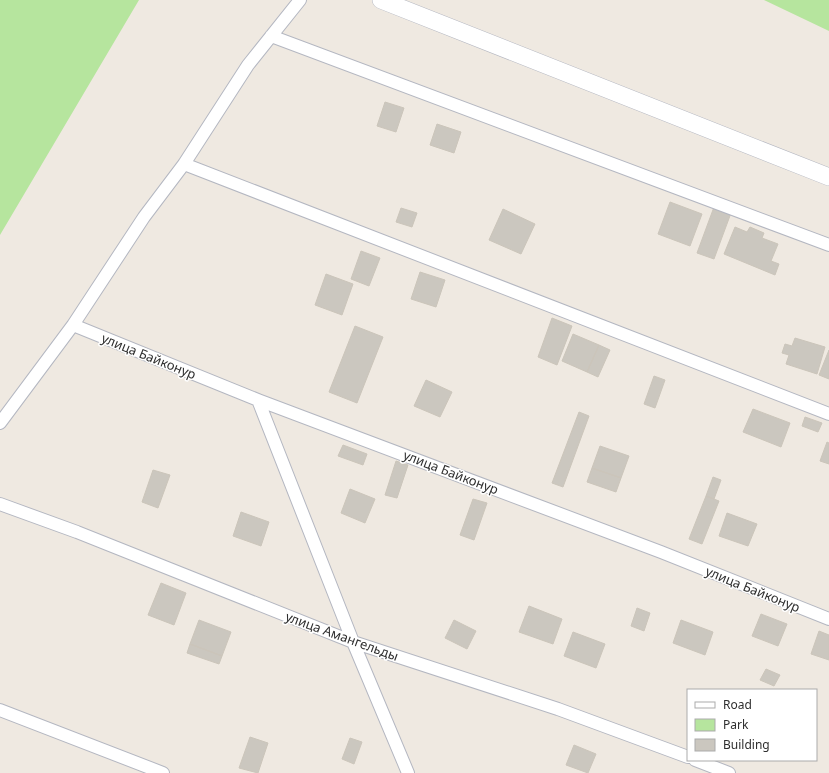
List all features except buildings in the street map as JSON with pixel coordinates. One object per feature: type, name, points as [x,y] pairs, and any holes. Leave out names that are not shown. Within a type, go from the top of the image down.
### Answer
[{"type":"main road","points":[[382,0],[829,177]]},
{"type":"street","points":[[0,422],[73,325],[144,217],[184,164],[248,65],[300,0]]},
{"type":"street","points":[[271,36],[829,245]]},
{"type":"street","points":[[184,164],[829,414]]},
{"type":"street","name":"улица Байконур","points":[[73,325],[258,400],[654,549],[829,619]]},
{"type":"street","points":[[258,400],[353,642],[408,773]]},
{"type":"street","name":"улица Амангельды","points":[[0,504],[77,532],[353,642],[558,708],[687,758]]},
{"type":"street","points":[[0,710],[163,773]]},
{"type":"street","points":[[698,761],[729,773]]},
{"type":"green space","points":[[0,0],[139,0],[0,235]]},
{"type":"green space","points":[[764,0],[829,0],[829,31]]}]
